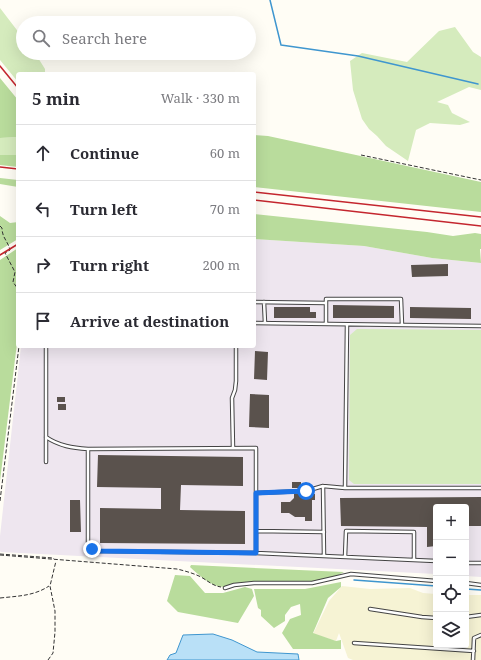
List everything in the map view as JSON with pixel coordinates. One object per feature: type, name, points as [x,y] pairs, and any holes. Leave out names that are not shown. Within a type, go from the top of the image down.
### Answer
[{"type":"lane","points":[[326,323],[326,299],[402,299],[402,325]]},
{"type":"lane","points":[[256,302],[326,303]]},
{"type":"lane","points":[[264,302],[265,323]]},
{"type":"lane","points":[[256,323],[481,326]]},
{"type":"lane","points":[[345,488],[347,325]]},
{"type":"lane","points":[[46,348],[46,462]]},
{"type":"lane","points":[[232,448],[232,398],[236,381],[236,348]]},
{"type":"lane","points":[[46,437],[52,442],[62,445],[88,449],[256,448],[256,553]]},
{"type":"lane","points":[[88,449],[88,542],[92,549],[100,551],[256,553],[433,561]]},
{"type":"lane","points":[[323,486],[324,556]]},
{"type":"lane","points":[[256,493],[306,491],[323,486],[345,488],[481,488]]},
{"type":"lane","points":[[256,531],[324,532]]},
{"type":"lane","points":[[346,557],[346,531],[414,532],[414,560]]},
{"type":"lane","points":[[469,563],[481,563]]},
{"type":"lane","points":[[225,588],[234,585],[254,583],[312,584],[351,574],[433,581]]},
{"type":"lane","points":[[469,583],[481,584]]},
{"type":"lane","points":[[370,609],[433,618]]},
{"type":"lane","points":[[469,617],[481,615]]},
{"type":"lane","points":[[473,660],[474,638],[481,635]]},
{"type":"lane","points":[[354,643],[474,651]]},
{"type":"path","points":[[361,155],[481,180]]},
{"type":"path","points":[[0,226],[2,228],[2,233],[9,244],[10,250],[5,253],[15,272],[13,282],[16,286]]},
{"type":"path","points":[[0,501],[19,348]]},
{"type":"path","points":[[0,554],[54,560],[177,569],[200,576],[216,586],[225,588]]},
{"type":"path","points":[[48,660],[53,653],[55,632],[55,611],[50,586],[57,560]]},
{"type":"path","points":[[0,598],[26,596],[50,586]]},
{"type":"shaded area","points":[[256,239],[364,246],[432,258],[481,263],[481,577],[469,576],[469,504],[433,504],[433,574],[0,551],[0,536],[21,348],[256,348]]},
{"type":"shaded area","points":[[342,586],[370,589],[410,588],[423,593],[433,594],[433,648],[469,648],[469,595],[481,595],[481,660],[353,660],[348,658],[339,633],[336,641],[313,634],[329,601]]},
{"type":"green space","points":[[0,8],[16,29],[16,60],[39,60],[45,69],[45,72],[16,72],[16,80],[0,60]]},
{"type":"green space","points":[[455,27],[473,52],[481,57],[481,90],[469,87],[437,102],[448,105],[452,113],[470,122],[460,125],[430,123],[416,130],[408,161],[386,146],[369,129],[362,119],[353,90],[350,61],[362,53],[407,62],[439,31]]},
{"type":"green space","points":[[0,78],[16,98],[16,137],[0,138]]},
{"type":"green space","points":[[256,135],[268,136],[481,182],[481,212],[256,187]]},
{"type":"green space","points":[[16,137],[16,155],[0,155],[0,138]]},
{"type":"green space","points":[[0,155],[16,155],[16,167],[0,165]]},
{"type":"green space","points":[[0,178],[16,180],[16,187],[0,184]]},
{"type":"green space","points":[[256,214],[453,236],[475,233],[481,234],[481,263],[432,258],[364,246],[256,239]]},
{"type":"green space","points":[[0,216],[10,223],[16,222],[16,240],[0,250]]},
{"type":"green space","points":[[16,249],[16,348],[0,481],[0,260]]},
{"type":"green space","points":[[357,329],[481,330],[481,484],[354,484],[349,480],[350,335]]},
{"type":"green space","points":[[191,565],[344,572],[333,577],[309,582],[245,582],[224,587],[214,585],[197,574],[190,567]]},
{"type":"green space","points":[[175,575],[190,576],[205,593],[223,593],[245,587],[252,589],[254,596],[238,623],[178,612],[167,601]]},
{"type":"green space","points":[[341,582],[341,587],[328,598],[313,633],[336,641],[341,640],[341,649],[293,649],[282,633],[290,619],[301,615],[300,604],[291,607],[285,615],[285,621],[274,628],[261,616],[261,610],[258,608],[254,589],[305,589]]},
{"type":"water","points":[[213,634],[232,640],[257,652],[298,654],[299,660],[167,660],[170,655],[176,653],[183,635]]},
{"type":"building","points":[[448,264],[448,276],[412,277],[411,265]]},
{"type":"building","points":[[333,305],[394,306],[394,318],[333,318]]},
{"type":"building","points":[[274,307],[310,307],[310,312],[316,312],[316,318],[274,318]]},
{"type":"building","points":[[410,307],[471,308],[471,319],[410,318]]},
{"type":"building","points":[[255,351],[268,352],[267,380],[254,379]]},
{"type":"building","points":[[250,394],[269,395],[269,428],[249,427]]},
{"type":"building","points":[[57,397],[65,397],[65,402],[57,402]]},
{"type":"building","points":[[58,404],[66,404],[66,410],[58,410]]},
{"type":"building","points":[[98,455],[243,457],[243,486],[181,485],[180,510],[245,511],[245,544],[100,543],[100,508],[161,509],[161,488],[97,487]]},
{"type":"building","points":[[292,482],[301,482],[301,488],[292,488]]},
{"type":"building","points":[[294,494],[315,494],[315,500],[312,500],[312,521],[305,521],[305,517],[295,517],[289,513],[281,513],[281,502],[290,502],[294,498]]},
{"type":"building","points":[[481,497],[481,526],[469,526],[469,504],[433,504],[433,546],[427,547],[427,527],[341,526],[340,498]]},
{"type":"building","points":[[70,500],[80,500],[81,532],[70,532]]},
{"type":"waterway","points":[[270,0],[281,45],[358,56],[478,84]]},
{"type":"waterway","points":[[354,580],[433,586]]},
{"type":"waterway","points":[[469,589],[481,590]]},
{"type":"railway","points":[[0,66],[16,86]]},
{"type":"railway","points":[[0,167],[16,169]]},
{"type":"railway","points":[[256,192],[481,217]]},
{"type":"railway","points":[[256,200],[481,226]]},
{"type":"railway","points":[[0,255],[16,245]]},
{"type":"route","points":[[92,549],[100,551],[256,553],[256,493],[306,491]]}]
